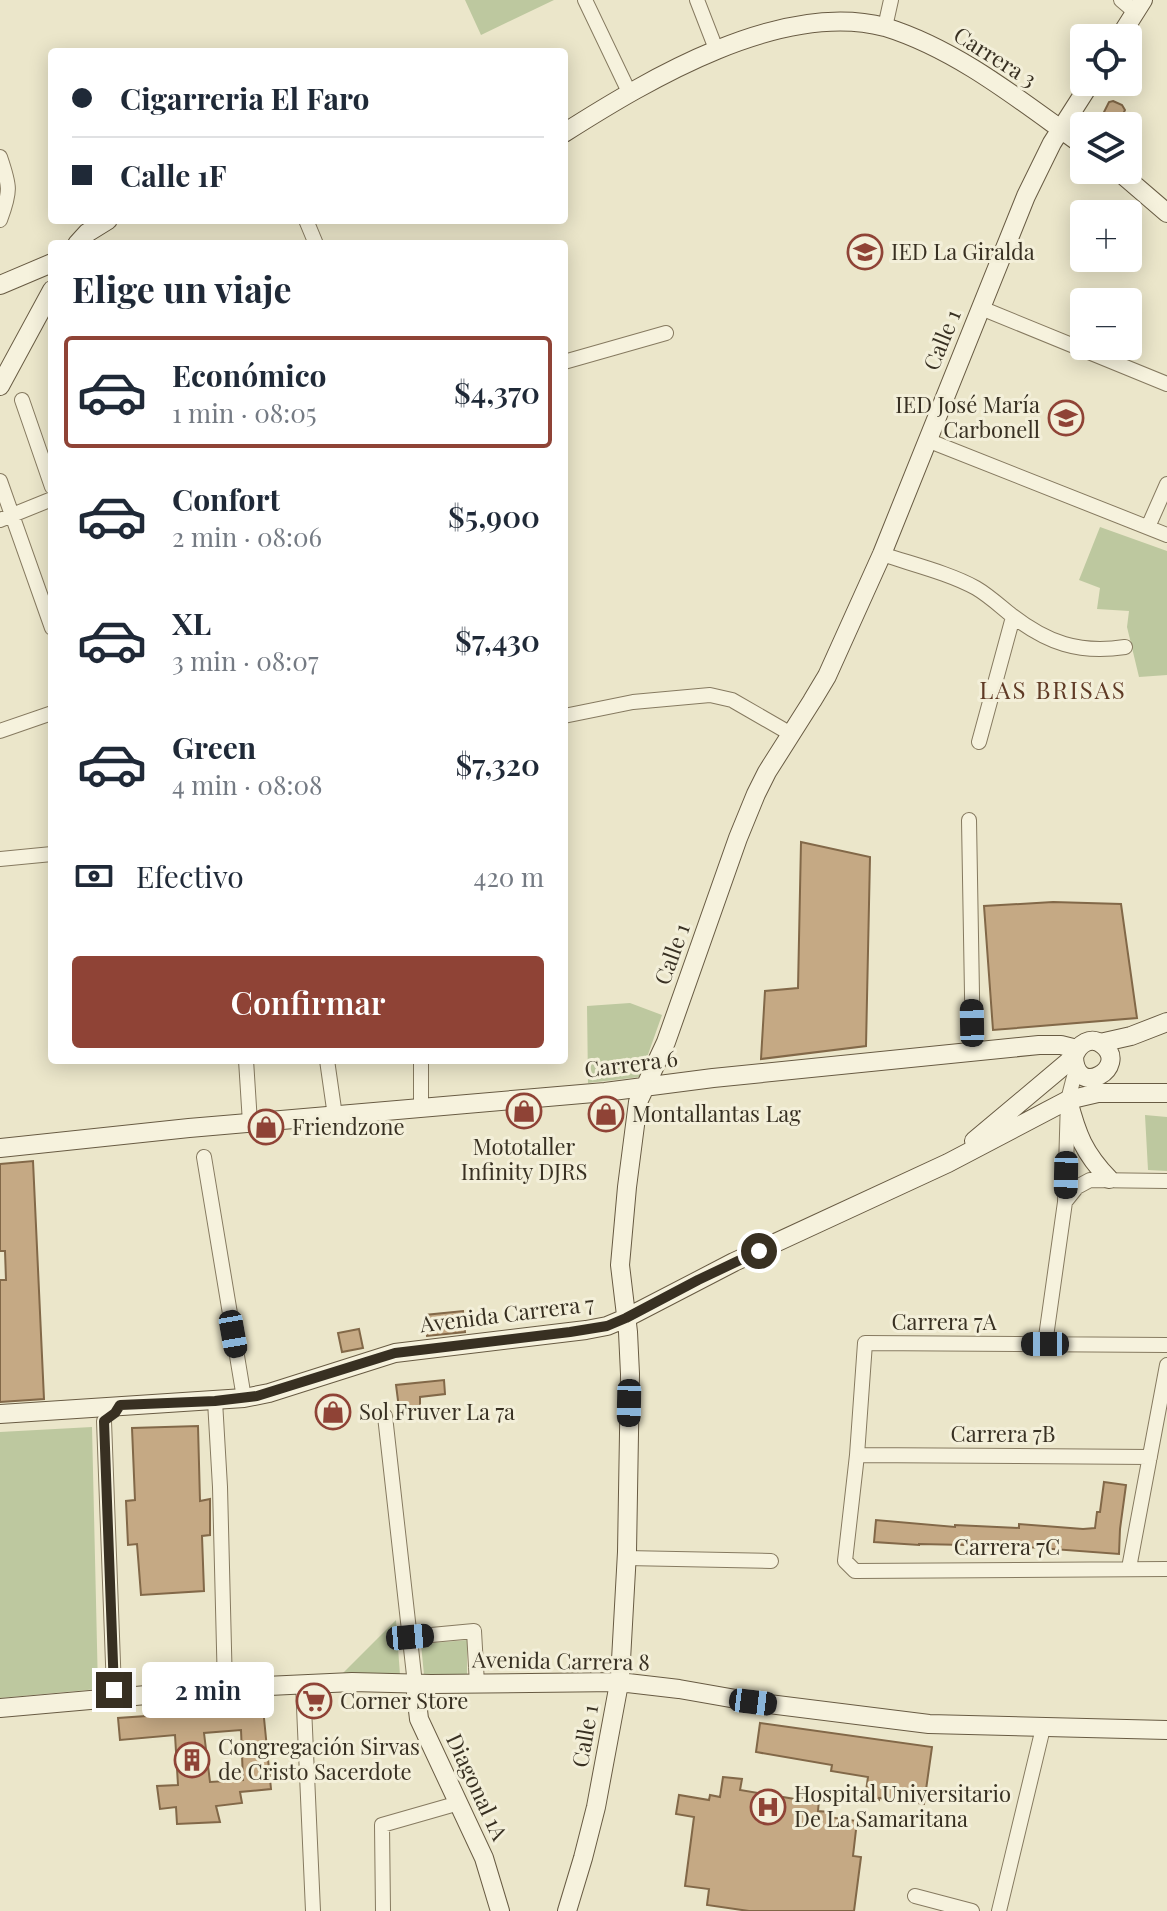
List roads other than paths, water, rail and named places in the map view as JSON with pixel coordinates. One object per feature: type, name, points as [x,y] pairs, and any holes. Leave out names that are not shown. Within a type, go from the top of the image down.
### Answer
[{"type":"street","points":[[585,0],[629,92]]},
{"type":"street","points":[[697,0],[716,49]]},
{"type":"street","points":[[885,27],[891,0]]},
{"type":"street","points":[[1125,24],[1133,4]]},
{"type":"street","name":"Carrera 3","points":[[568,130],[629,92],[716,49],[758,32],[800,22],[843,19],[885,27],[935,48],[970,67],[1070,136]]},
{"type":"street","name":"Calle 1","points":[[567,1911],[596,1807],[619,1682],[626,1558],[630,1374],[620,1265],[638,1102],[666,1042],[747,816],[767,772],[827,676],[882,554],[1034,178],[1082,96]]},
{"type":"street","points":[[0,157],[9,192],[0,220]]},
{"type":"street","points":[[1133,184],[1167,213]]},
{"type":"street","points":[[81,240],[102,224]]},
{"type":"street","points":[[0,285],[48,265]]},
{"type":"street","points":[[0,386],[48,297]]},
{"type":"street","points":[[981,308],[1167,384]]},
{"type":"street","points":[[568,361],[666,333]]},
{"type":"street","points":[[22,400],[48,475]]},
{"type":"street","points":[[927,440],[1167,535]]},
{"type":"street","points":[[0,481],[6,518],[48,618]]},
{"type":"street","points":[[1148,527],[1167,484]]},
{"type":"street","points":[[6,518],[48,501]]},
{"type":"street","points":[[882,554],[975,588],[1013,617],[1062,645],[1094,650],[1125,647]]},
{"type":"street","points":[[979,742],[1013,617]]},
{"type":"street","points":[[568,715],[633,702],[710,695],[732,700],[791,734]]},
{"type":"street","points":[[0,731],[48,714]]},
{"type":"street","points":[[969,820],[973,1052]]},
{"type":"street","points":[[0,859],[48,854]]},
{"type":"street","points":[[1075,1058],[1079,1073],[1089,1078],[1099,1076],[1106,1057],[1131,1036],[1167,1022]]},
{"type":"street","points":[[1045,1344],[1065,1202],[1068,1100],[1080,1045],[1090,1041],[1106,1057],[1112,1080],[1125,1093]]},
{"type":"street","name":"Carrera 6","points":[[0,1148],[645,1087],[1051,1044],[1068,1046],[1075,1058]]},
{"type":"street","points":[[948,1163],[1075,1058]]},
{"type":"street","points":[[246,1064],[250,1123]]},
{"type":"street","points":[[328,1064],[335,1116]]},
{"type":"street","points":[[421,1064],[421,1109]]},
{"type":"street","name":"Avenida Carrera 7","points":[[0,1414],[98,1414],[120,1405],[244,1398],[395,1353],[607,1326],[734,1262],[948,1163],[1068,1100],[1098,1093],[1167,1093]]},
{"type":"street","points":[[1068,1100],[1088,1155],[1109,1179]]},
{"type":"street","points":[[204,1157],[244,1398]]},
{"type":"street","points":[[1065,1202],[1071,1193],[1090,1180],[1167,1181]]},
{"type":"street","name":"Carrera 7A","points":[[857,1455],[865,1343],[1167,1345]]},
{"type":"street","points":[[1129,1568],[1167,1365]]},
{"type":"street","points":[[215,1401],[225,1688]]},
{"type":"street","points":[[98,1414],[114,1694]]},
{"type":"street","points":[[385,1416],[415,1684]]},
{"type":"street","name":"Carrera 7B","points":[[857,1455],[1150,1457]]},
{"type":"street","name":"Carrera 7C","points":[[857,1455],[845,1561],[855,1571],[1167,1569]]},
{"type":"street","points":[[626,1558],[771,1561]]},
{"type":"street","points":[[410,1637],[474,1631],[477,1684]]},
{"type":"street","name":"Avenida Carrera 8","points":[[0,1708],[114,1694],[303,1684],[619,1682],[897,1721],[943,1725],[1167,1730]]},
{"type":"street","points":[[303,1684],[313,1911]]},
{"type":"street","name":"Diagonal 1A","points":[[415,1684],[419,1719],[484,1858],[500,1911]]},
{"type":"street","points":[[999,1911],[1043,1728]]},
{"type":"street","points":[[383,1911],[382,1825],[459,1803]]},
{"type":"street","points":[[915,1896],[972,1911]]},
{"type":"place","name":"IED La Giralda","points":[[865,252]]},
{"type":"place","name":"IED José María Carbonell","points":[[1066,418]]},
{"type":"place","name":"Mototaller Infinity DJRS","points":[[524,1111]]},
{"type":"place","name":"Montallantas Lag","points":[[606,1114]]},
{"type":"place","name":"Friendzone","points":[[266,1127]]},
{"type":"place","name":"Sol Fruver La 7a","points":[[333,1412]]},
{"type":"place","name":"Corner Store","points":[[314,1701]]},
{"type":"place","name":"Congregación Sirvas de Cristo Sacerdote","points":[[192,1760]]},
{"type":"place","name":"Hospital Universitario De La Samaritana","points":[[768,1807]]},
{"type":"district","name":"LAS BRISAS","points":[[1053,691]]}]
